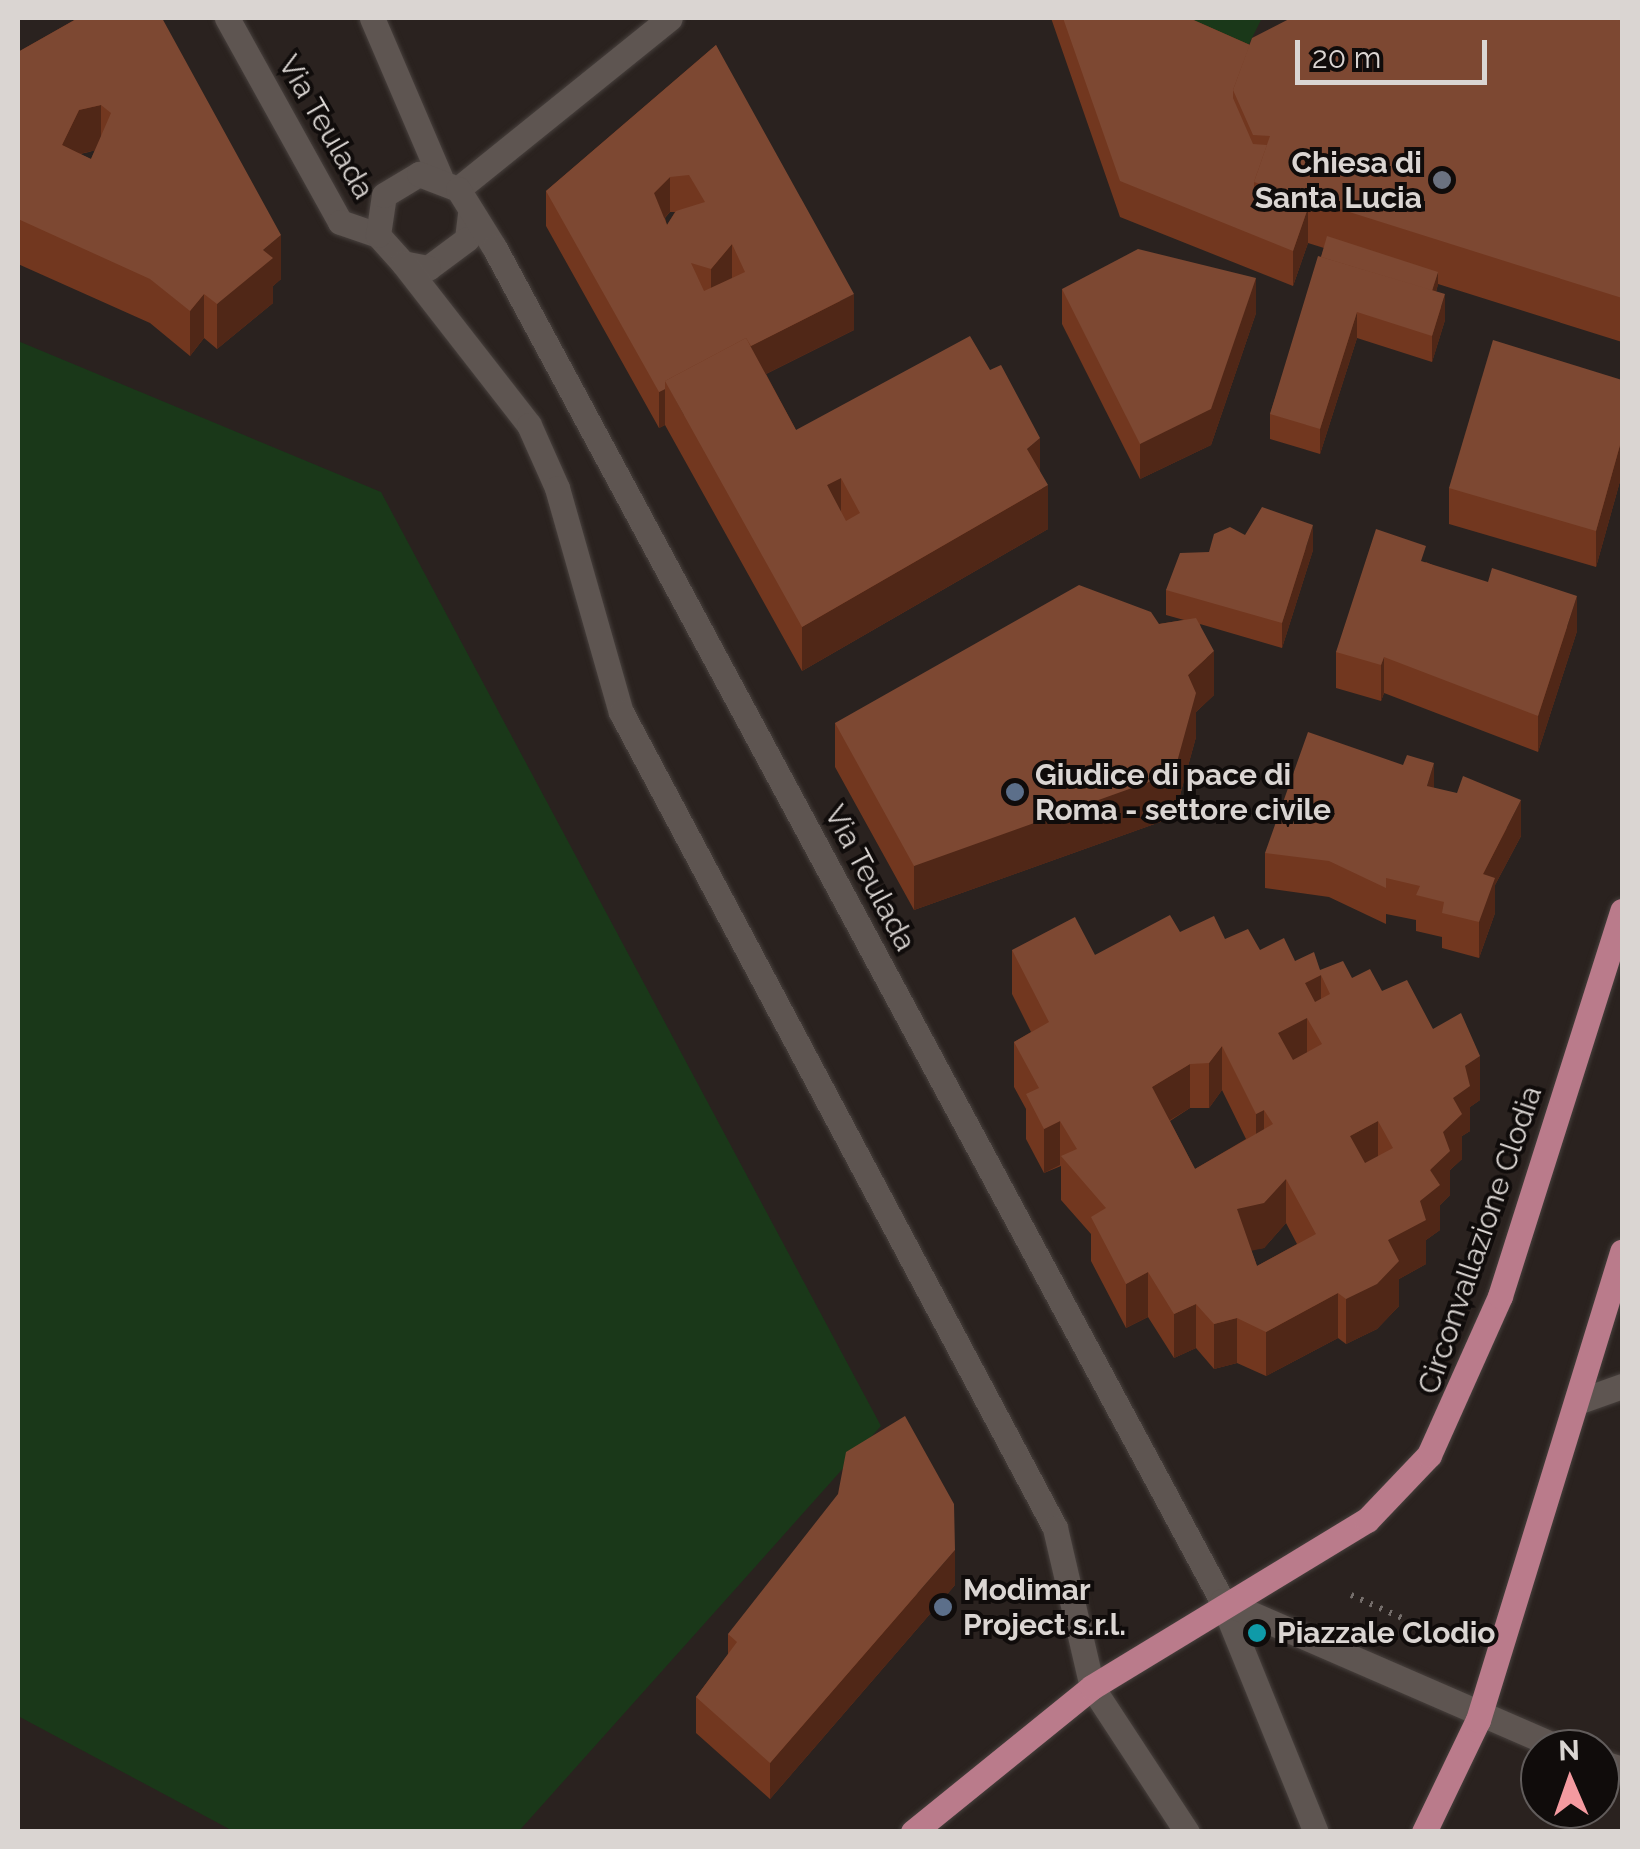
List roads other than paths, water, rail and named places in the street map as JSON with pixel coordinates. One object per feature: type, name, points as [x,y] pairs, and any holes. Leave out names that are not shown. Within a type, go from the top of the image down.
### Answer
[{"type":"main road","name":"Circonvallazione Clodia","points":[[1222,1601],[1367,1520],[1450,1421],[1622,911]]},
{"type":"main road","points":[[1424,1832],[1478,1720],[1622,1252]]},
{"type":"main road","points":[[912,1832],[1092,1687],[1222,1601]]},
{"type":"street","name":"Via Teulada","points":[[228,18],[340,222],[389,248],[529,425],[557,488],[621,712],[1054,1528],[1092,1687]]},
{"type":"street","name":"Via Teulada","points":[[372,18],[449,183],[470,214],[1222,1601]]},
{"type":"street","points":[[470,214],[451,258],[428,268],[389,248],[376,214],[399,180],[449,183],[670,18]]},
{"type":"street","points":[[1577,1402],[1622,1386]]},
{"type":"street","points":[[1222,1601],[1478,1720],[1520,1734]]},
{"type":"street","points":[[1222,1601],[1316,1832]]},
{"type":"street","points":[[1092,1687],[1187,1832]]},
{"type":"place","name":"Chiesa di Santa Lucia","points":[[1442,180]]},
{"type":"place","name":"Giudice di pace di Roma - settore civile","points":[[1015,792]]},
{"type":"place","name":"Modimar Project s.r.l.","points":[[943,1607]]},
{"type":"place","name":"Piazzale Clodio","points":[[1257,1633]]}]
